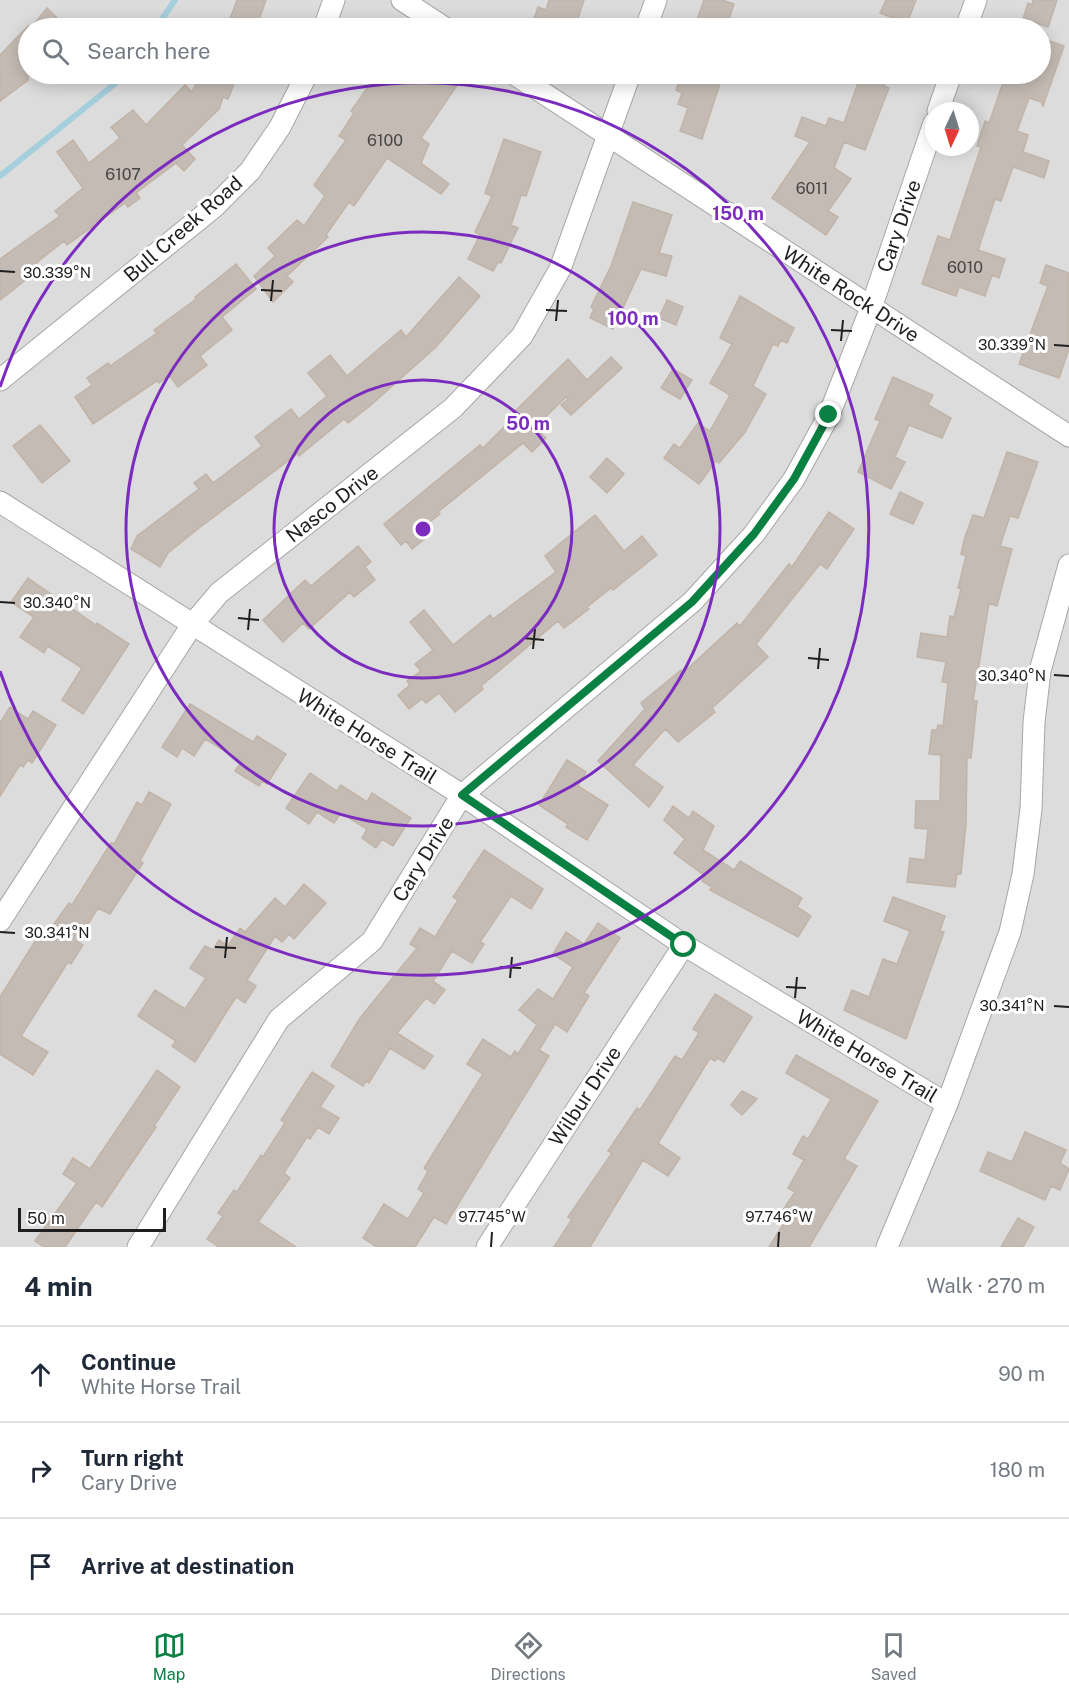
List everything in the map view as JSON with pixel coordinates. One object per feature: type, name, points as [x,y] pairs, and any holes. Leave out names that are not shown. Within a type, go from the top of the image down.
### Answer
[{"type":"street","points":[[328,18],[334,0]]},
{"type":"street","points":[[402,0],[430,18]]},
{"type":"street","points":[[650,18],[656,0]]},
{"type":"street","points":[[970,18],[976,0]]},
{"type":"street","name":"Bull Creek Road","points":[[0,380],[229,193],[250,171],[280,127],[302,84]]},
{"type":"street","name":"White Rock Drive","points":[[529,84],[1069,436]]},
{"type":"street","name":"Nasco Drive","points":[[0,921],[192,625],[219,592],[453,408],[522,336],[560,269],[626,84]]},
{"type":"street","points":[[941,102],[947,84]]},
{"type":"street","name":"Cary Drive","points":[[138,1247],[279,1019],[372,941],[462,795],[692,602],[754,534],[794,479],[829,415],[871,308],[925,149]]},
{"type":"street","name":"White Horse Trail","points":[[0,502],[462,795],[684,945],[947,1104]]},
{"type":"street","points":[[888,1247],[947,1104],[1006,943],[1023,874],[1031,809],[1034,722],[1040,671],[1069,565]]},
{"type":"street","name":"Wilbur Drive","points":[[487,1247],[684,945]]},
{"type":"shaded area","points":[[0,0],[1069,0],[1069,1247],[0,1247]]},
{"type":"building","points":[[237,0],[266,0],[260,18],[230,18]]},
{"type":"building","points":[[549,0],[584,0],[578,18],[534,18],[538,7],[546,10]]},
{"type":"building","points":[[704,0],[722,0],[734,4],[729,18],[698,18]]},
{"type":"building","points":[[886,0],[916,0],[909,18],[894,18],[880,13]]},
{"type":"building","points":[[1033,0],[1057,0],[1051,18],[1023,18],[1028,3],[1032,5]]},
{"type":"building","points":[[47,8],[57,18],[39,18]]},
{"type":"building","points":[[18,36],[18,84],[23,84],[0,101],[0,55]]},
{"type":"building","points":[[1051,41],[1064,46],[1051,83]]},
{"type":"building","points":[[196,84],[234,84],[228,99],[223,97],[219,109],[182,145],[195,159],[184,171],[176,163],[136,193],[140,198],[128,207],[125,203],[67,245],[64,241],[36,263],[41,268],[0,300],[0,259],[60,216],[55,211],[83,188],[57,152],[73,140],[89,163],[120,138],[111,127],[133,110],[146,125],[185,85],[192,92]]},
{"type":"building","points":[[370,84],[458,84],[421,138],[429,144],[421,163],[449,184],[441,194],[387,158],[354,206],[349,202],[326,235],[328,237],[287,276],[293,282],[273,302],[254,276],[275,256],[268,248],[297,220],[304,226],[325,196],[314,185],[346,140],[339,136],[354,113],[351,111]]},
{"type":"building","points":[[678,84],[720,84],[702,139],[680,131],[688,108],[678,104],[682,93],[676,90]]},
{"type":"building","points":[[858,84],[885,84],[884,86],[889,88],[865,150],[844,142],[834,168],[851,179],[828,211],[838,217],[826,235],[772,198],[810,142],[795,136],[802,117],[826,126],[829,118],[844,123]]},
{"type":"building","points":[[1003,84],[1051,84],[1043,106],[1041,102],[1029,98],[1017,131],[1028,135],[1023,152],[1049,161],[1044,178],[1013,167],[1001,201],[995,199],[978,250],[1005,259],[999,278],[992,275],[985,296],[959,287],[956,296],[922,284],[938,236],[950,240],[979,156],[981,147],[979,140],[985,121],[989,123]]},
{"type":"building","points":[[504,139],[541,152],[526,196],[521,195],[511,225],[518,228],[501,263],[498,262],[493,271],[468,259],[480,235],[475,232],[492,196],[485,193]]},
{"type":"building","points":[[633,202],[672,215],[659,253],[672,256],[666,276],[641,269],[613,329],[590,318],[594,309],[591,307],[611,266]]},
{"type":"building","points":[[236,264],[256,289],[222,317],[232,330],[200,356],[207,365],[178,387],[169,375],[159,383],[157,381],[93,424],[75,397],[92,385],[87,378],[108,363],[110,366],[157,333],[154,330],[196,299],[195,297]]},
{"type":"building","points":[[1046,265],[1069,273],[1069,349],[1059,378],[1019,364],[1048,286],[1040,283]]},
{"type":"building","points":[[459,277],[480,296],[436,347],[371,405],[348,423],[344,419],[299,456],[297,454],[199,528],[168,553],[160,567],[131,549],[137,536],[199,489],[194,483],[206,474],[213,483],[262,446],[255,437],[291,409],[299,419],[327,396],[308,373],[330,355],[347,376],[401,330],[406,337]]},
{"type":"building","points":[[740,296],[794,328],[787,343],[781,340],[778,346],[773,344],[753,386],[766,394],[745,432],[719,463],[716,461],[699,484],[664,458],[674,444],[680,448],[698,423],[710,431],[730,395],[710,383],[732,344],[720,338]]},
{"type":"building","points":[[667,300],[683,307],[676,325],[659,318]]},
{"type":"building","points":[[611,357],[622,368],[571,415],[561,405],[568,399],[566,397],[535,427],[546,438],[532,452],[523,443],[438,512],[440,514],[421,529],[427,537],[412,549],[406,541],[401,545],[384,524],[480,445],[483,448],[511,420],[508,418],[568,359],[587,380]]},
{"type":"building","points":[[673,369],[692,380],[680,399],[661,388]]},
{"type":"building","points":[[893,377],[933,395],[928,405],[951,418],[942,438],[909,425],[895,457],[905,462],[891,489],[858,472],[880,421],[875,419]]},
{"type":"building","points":[[40,425],[70,461],[42,483],[13,446]]},
{"type":"building","points":[[1007,452],[1038,462],[1018,518],[1010,516],[1000,546],[1012,549],[997,606],[989,603],[973,701],[977,701],[971,758],[967,758],[966,824],[961,874],[957,874],[955,887],[907,882],[910,858],[925,860],[928,829],[915,828],[916,801],[940,801],[941,755],[929,754],[932,730],[937,730],[938,725],[943,726],[948,683],[942,682],[946,662],[917,657],[921,633],[947,637],[950,616],[954,617],[961,589],[958,588],[966,556],[961,554],[965,537],[973,515],[984,518]]},
{"type":"building","points":[[607,458],[624,474],[607,493],[590,477]]},
{"type":"building","points":[[900,492],[923,503],[913,524],[890,514]]},
{"type":"building","points":[[829,512],[854,529],[827,569],[820,564],[756,644],[768,657],[712,708],[715,712],[678,742],[665,729],[633,765],[663,787],[649,807],[598,761],[645,709],[641,703],[681,670],[683,673],[737,623],[740,626],[789,564],[792,567]]},
{"type":"building","points":[[595,515],[624,551],[642,536],[657,555],[613,590],[611,588],[564,628],[558,621],[481,686],[483,689],[455,712],[439,693],[426,703],[422,699],[409,709],[398,695],[410,685],[407,681],[421,671],[415,664],[433,650],[410,622],[424,610],[453,645],[490,615],[493,619],[556,572],[545,556]]},
{"type":"building","points":[[358,546],[371,562],[365,567],[375,580],[354,597],[350,592],[309,629],[303,623],[283,642],[263,620],[305,580],[311,586]]},
{"type":"building","points":[[28,578],[96,625],[97,623],[129,644],[83,714],[62,700],[82,668],[48,646],[44,653],[20,637],[34,617],[11,602]]},
{"type":"building","points":[[190,704],[253,742],[257,736],[286,754],[267,784],[262,781],[259,786],[235,771],[242,761],[205,739],[194,756],[182,748],[177,757],[162,747]]},
{"type":"building","points":[[10,707],[28,719],[33,711],[56,725],[32,763],[28,760],[23,767],[20,765],[0,796],[0,723]]},
{"type":"building","points":[[567,760],[586,772],[578,786],[608,805],[587,840],[566,827],[568,824],[539,805]]},
{"type":"building","points":[[310,773],[337,791],[341,785],[367,802],[372,793],[411,818],[393,846],[382,839],[376,848],[362,838],[367,829],[341,813],[334,823],[317,812],[309,824],[286,808]]},
{"type":"building","points":[[149,792],[171,804],[140,861],[143,863],[110,914],[98,908],[77,941],[83,945],[71,964],[68,962],[21,1036],[48,1052],[33,1075],[0,1054],[0,997],[39,935],[44,938],[69,903],[72,905],[111,843],[114,844],[137,802],[142,805]]},
{"type":"building","points":[[673,806],[689,818],[693,811],[714,826],[703,850],[734,870],[740,861],[802,898],[797,907],[811,916],[798,937],[710,890],[712,887],[702,881],[705,876],[674,853],[685,839],[664,820]]},
{"type":"building","points":[[484,850],[543,889],[531,909],[511,896],[480,942],[484,944],[472,963],[452,951],[433,981],[445,990],[434,1004],[426,998],[397,1033],[433,1056],[424,1069],[390,1048],[369,1083],[366,1081],[363,1086],[331,1066],[360,1018],[417,948],[410,944],[420,928],[435,937],[458,900],[453,897]]},
{"type":"building","points":[[304,884],[326,903],[294,939],[289,934],[282,942],[275,936],[247,980],[256,986],[245,1003],[236,997],[195,1062],[172,1046],[176,1041],[138,1016],[155,990],[185,1009],[206,978],[190,968],[205,946],[213,950],[219,940],[228,946],[240,928],[245,932],[275,898],[285,907]]},
{"type":"building","points":[[893,897],[945,916],[940,931],[944,932],[906,1039],[844,1010],[852,990],[869,997],[883,959],[897,964],[910,931],[884,921]]},
{"type":"building","points":[[598,923],[620,938],[584,993],[589,996],[567,1032],[555,1024],[539,1050],[549,1056],[446,1224],[434,1217],[415,1247],[377,1247],[363,1238],[384,1204],[408,1219],[424,1193],[418,1189],[428,1171],[424,1168],[483,1074],[467,1064],[483,1039],[511,1057],[515,1051],[518,1054],[537,1025],[519,1010],[538,989],[553,999],[573,967],[553,954],[566,932],[584,944]]},
{"type":"building","points":[[715,994],[752,1017],[724,1062],[717,1058],[715,1061],[710,1058],[658,1143],[680,1158],[668,1176],[643,1160],[590,1247],[554,1247],[572,1219],[568,1217],[612,1153],[608,1151],[637,1108],[640,1110],[675,1056],[682,1060],[699,1033],[693,1029]]},
{"type":"building","points":[[796,1055],[878,1101],[844,1159],[857,1166],[809,1247],[769,1247],[784,1223],[777,1219],[795,1192],[788,1188],[804,1160],[793,1154],[803,1136],[808,1139],[831,1099],[786,1073]]},
{"type":"building","points":[[157,1070],[180,1087],[102,1207],[96,1202],[65,1247],[44,1247],[35,1241],[77,1183],[63,1174],[73,1158],[90,1169]]},
{"type":"building","points":[[312,1072],[334,1086],[320,1107],[339,1118],[329,1134],[318,1127],[310,1139],[307,1137],[284,1173],[290,1178],[258,1222],[296,1247],[219,1247],[207,1239],[223,1216],[218,1213],[234,1190],[237,1192],[261,1155],[263,1157],[285,1123],[281,1120]]},
{"type":"building","points":[[742,1091],[757,1099],[742,1115],[731,1105]]},
{"type":"building","points":[[1025,1132],[1066,1150],[1060,1163],[1069,1169],[1060,1190],[1051,1186],[1045,1200],[980,1171],[988,1152],[1012,1162]]},
{"type":"building","points":[[1018,1218],[1034,1227],[1023,1247],[1001,1247]]},
{"type":"waterway","points":[[163,18],[175,0]]},
{"type":"waterway","points":[[0,176],[115,84]]},
{"type":"route","points":[[684,945],[462,795],[692,602],[754,534],[794,479],[829,415]]}]
